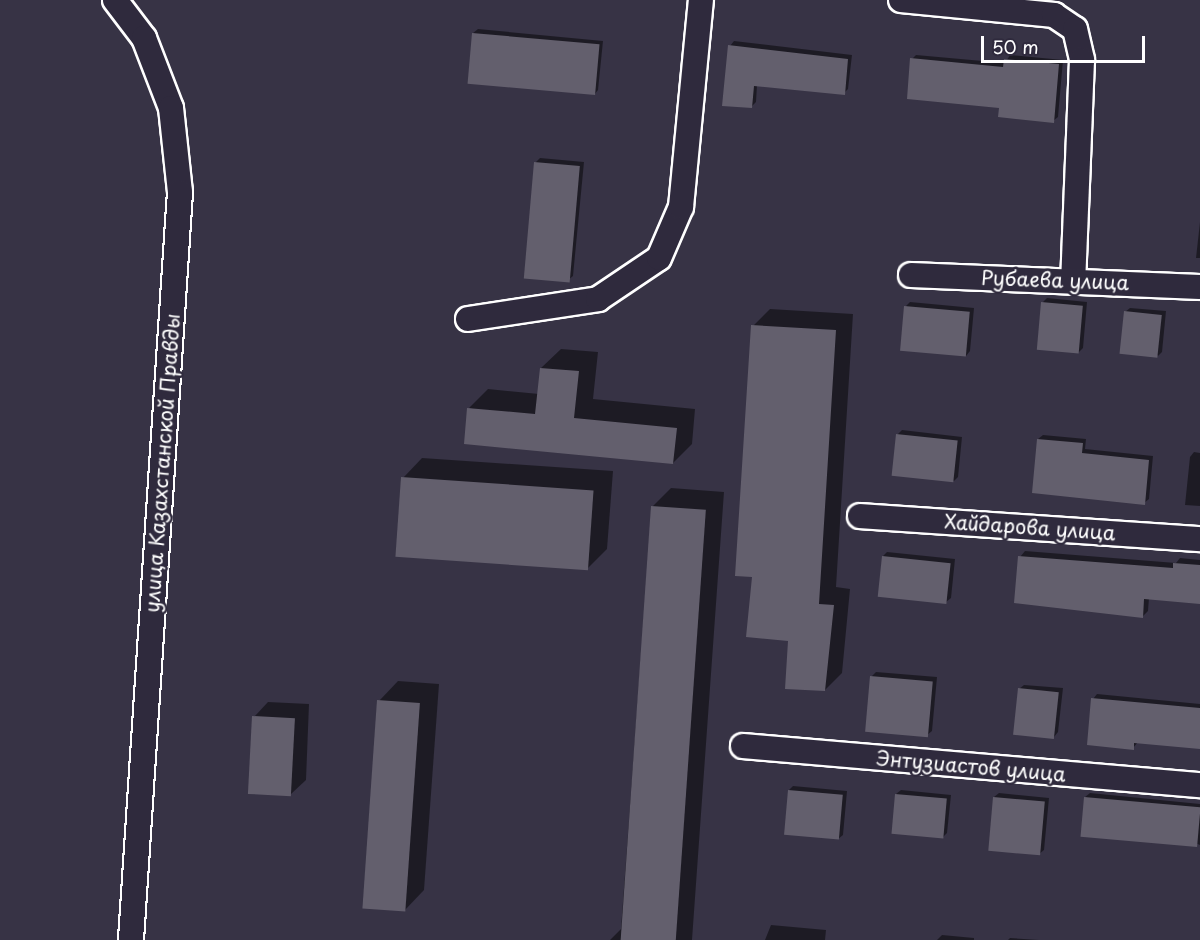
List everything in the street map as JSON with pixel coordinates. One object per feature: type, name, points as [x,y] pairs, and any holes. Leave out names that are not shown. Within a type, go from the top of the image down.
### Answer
[{"type":"street","name":"улица Казахстанской Правды","points":[[115,0],[144,38],[171,108],[180,192],[131,940]]},
{"type":"street","points":[[468,319],[598,299],[659,258],[681,207],[701,0]]},
{"type":"street","points":[[901,0],[1054,15],[1075,29],[1082,60],[1073,281]]},
{"type":"street","name":"Рубаева улица","points":[[911,274],[1200,287]]},
{"type":"street","name":"Хайдарова улица","points":[[860,516],[1200,539]]},
{"type":"street","name":"Энтузиастов улица","points":[[743,746],[1200,785]]},
{"type":"building","points":[[472,33],[600,44],[595,95],[468,84]]},
{"type":"building","points":[[728,45],[848,59],[845,95],[754,86],[752,108],[722,106]]},
{"type":"building","points":[[910,58],[1003,67],[1004,59],[1059,64],[1054,123],[998,117],[999,108],[907,99]]},
{"type":"building","points":[[534,162],[580,166],[570,283],[524,279]]},
{"type":"building","points":[[1041,302],[1083,306],[1079,353],[1037,350]]},
{"type":"building","points":[[904,306],[970,312],[966,357],[900,351]]},
{"type":"building","points":[[1124,311],[1162,315],[1157,358],[1120,354]]},
{"type":"building","points":[[751,325],[836,330],[819,604],[834,605],[825,691],[785,689],[788,641],[746,637],[752,577],[735,576]]},
{"type":"building","points":[[540,368],[579,371],[574,418],[677,428],[673,464],[464,444],[467,408],[535,414]]},
{"type":"building","points":[[896,434],[958,440],[953,482],[892,476]]},
{"type":"building","points":[[1037,439],[1083,443],[1082,453],[1149,460],[1145,505],[1032,493]]},
{"type":"building","points":[[401,477],[594,490],[588,570],[395,557]]},
{"type":"building","points":[[651,506],[706,510],[676,940],[621,940]]},
{"type":"building","points":[[882,556],[951,563],[946,604],[878,597]]},
{"type":"building","points":[[1018,556],[1173,568],[1173,563],[1200,565],[1200,604],[1144,599],[1143,618],[1014,603]]},
{"type":"building","points":[[870,676],[933,681],[928,737],[865,732]]},
{"type":"building","points":[[1018,688],[1059,692],[1054,739],[1013,735]]},
{"type":"building","points":[[1091,698],[1200,708],[1200,749],[1134,743],[1134,750],[1087,745]]},
{"type":"building","points":[[377,700],[420,703],[405,911],[362,908]]},
{"type":"building","points":[[252,716],[295,718],[291,796],[248,794]]},
{"type":"building","points":[[788,790],[843,795],[839,840],[784,835]]},
{"type":"building","points":[[895,794],[947,799],[943,838],[892,834]]},
{"type":"building","points":[[993,797],[1045,802],[1040,855],[988,851]]},
{"type":"building","points":[[1084,797],[1200,807],[1197,847],[1081,837]]}]
